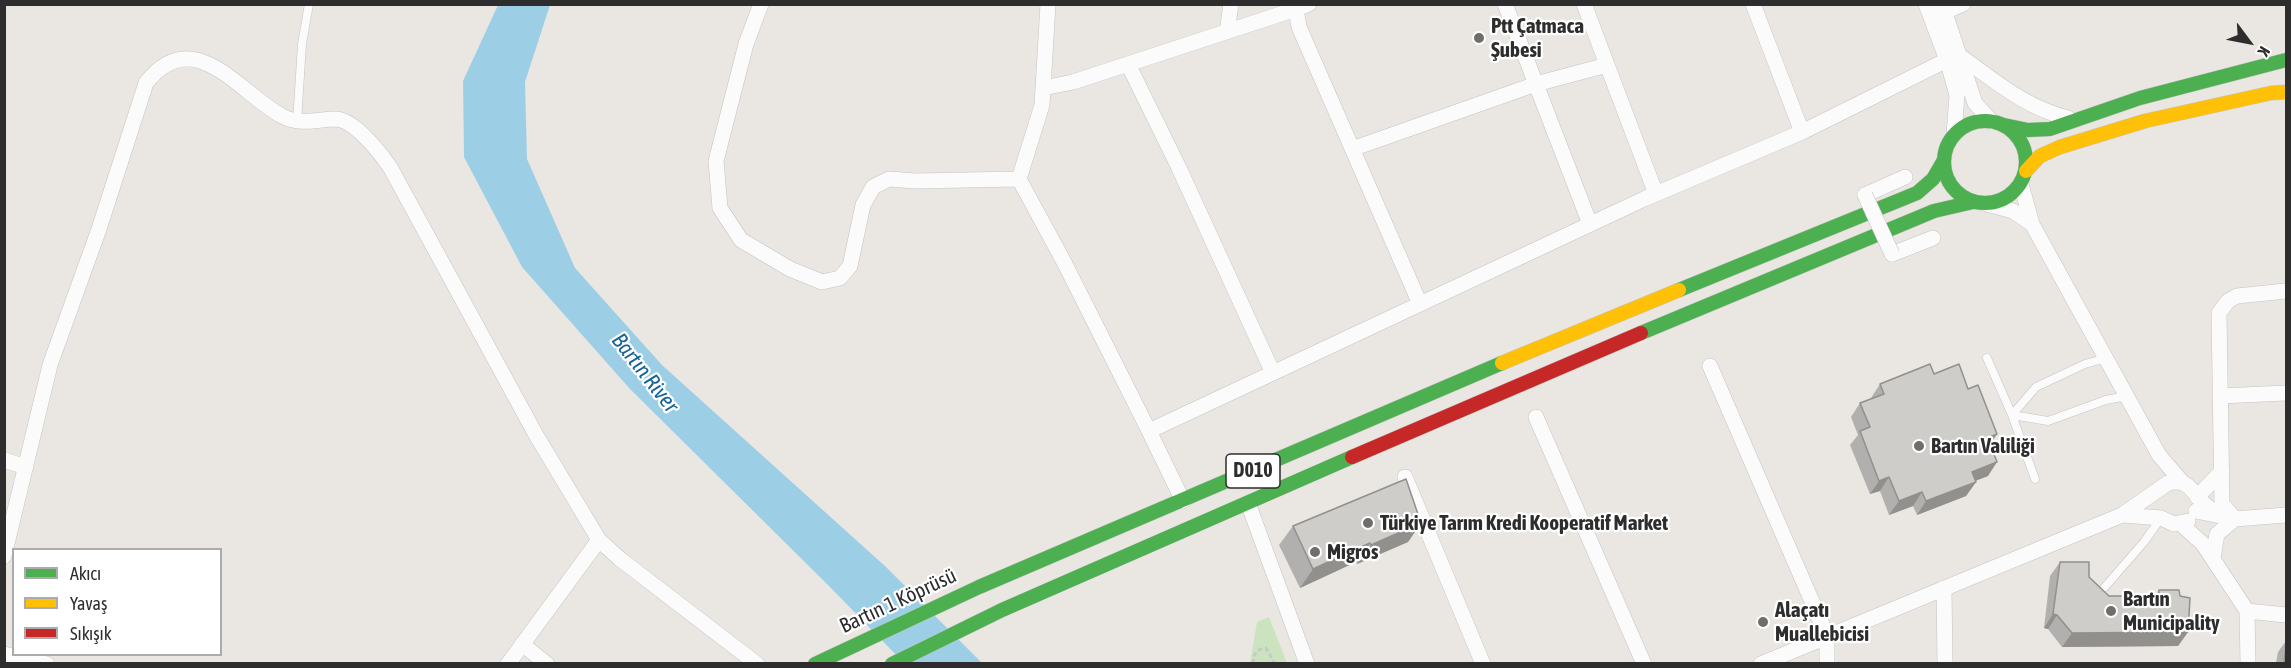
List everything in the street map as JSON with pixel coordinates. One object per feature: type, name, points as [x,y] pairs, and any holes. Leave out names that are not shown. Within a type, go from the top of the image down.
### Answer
[{"type":"highway","points":[[2286,60],[2140,98],[2050,129],[2028,130],[1997,123],[1965,126],[1954,135],[1947,147],[1944,160],[1946,174],[1952,186],[1961,196],[1980,203],[2000,201],[2012,194],[2040,156],[2060,147],[2145,121],[2271,93],[2286,92]]},
{"type":"highway","points":[[1997,123],[2015,133],[2023,144],[2027,157],[2023,177]]},
{"type":"highway","name":"D010","points":[[1183,501],[1526,352],[1917,193],[1933,179],[1944,160]]},
{"type":"highway","name":"D010","points":[[892,663],[1002,610],[1534,378],[1934,211],[1980,203]]},
{"type":"highway","name":"Bartın 1 Köprüsü","points":[[815,663],[979,587],[1183,501]]},
{"type":"street","points":[[761,4],[747,44],[717,161],[720,208],[741,240],[790,269],[822,282],[840,278],[850,266],[863,205],[873,187],[890,179],[915,181],[1019,179]]},
{"type":"street","points":[[1048,4],[1042,105],[1019,179],[1064,262],[1183,501]]},
{"type":"street","points":[[1227,32],[1231,4]]},
{"type":"street","points":[[1505,4],[1590,224]]},
{"type":"street","points":[[1584,4],[1656,194]]},
{"type":"street","points":[[1753,4],[1802,132]]},
{"type":"street","points":[[1926,4],[1976,103],[1997,123]]},
{"type":"street","points":[[1954,135],[1957,95],[1954,58],[1943,8],[1964,4]]},
{"type":"street","points":[[1043,88],[1073,82],[1303,7],[1299,27],[1420,304]]},
{"type":"street","points":[[1149,431],[1590,224],[1802,132],[1954,58]]},
{"type":"street","points":[[1954,58],[2025,102],[2051,114],[2078,121]]},
{"type":"street","points":[[4,556],[50,365],[99,229],[146,83],[152,75],[169,63],[189,59],[209,63],[283,117],[297,123],[339,119],[363,135],[382,156],[536,435],[599,540],[620,559],[757,663]]},
{"type":"street","points":[[1128,64],[1179,168],[1273,373]]},
{"type":"street","points":[[1352,148],[1536,84],[1607,65]]},
{"type":"street","points":[[1905,177],[1865,195],[1892,254],[1933,238]]},
{"type":"street","points":[[2023,177],[2032,224],[2160,455],[2191,494],[2203,544]]},
{"type":"street","points":[[1980,203],[2013,211],[2032,224]]},
{"type":"street","points":[[2235,519],[2222,504],[2219,313],[2228,301],[2237,296],[2286,291]]},
{"type":"street","points":[[1710,366],[1827,636],[1827,663]]},
{"type":"street","points":[[2220,396],[2286,393]]},
{"type":"street","points":[[1536,417],[1644,663]]},
{"type":"street","points":[[2160,455],[2160,489],[2155,506],[2161,518]]},
{"type":"street","points":[[4,460],[26,467]]},
{"type":"street","points":[[2191,494],[2211,484],[2222,471]]},
{"type":"street","points":[[1405,477],[1483,663]]},
{"type":"street","points":[[1761,663],[2122,515],[2175,481],[2217,515],[2235,519],[2286,515]]},
{"type":"street","points":[[2122,515],[2161,518],[2174,524],[2181,524],[2187,521],[2191,494]]},
{"type":"street","points":[[1248,503],[1308,663]]},
{"type":"street","points":[[2213,558],[2217,534],[2235,519]]},
{"type":"street","points":[[2181,524],[2203,544],[2247,611],[2248,663]]},
{"type":"street","points":[[508,663],[599,540]]},
{"type":"street","points":[[1944,588],[1945,663]]},
{"type":"street","points":[[2247,611],[2286,615]]},
{"type":"street","points":[[522,644],[547,663]]},
{"type":"street","points":[[14,656],[47,663]]},
{"type":"lane","points":[[297,123],[302,44],[309,4]]},
{"type":"lane","points":[[1987,358],[2012,415],[2035,479]]},
{"type":"lane","points":[[2012,415],[2036,387],[2085,364],[2107,358]]},
{"type":"lane","points":[[2012,415],[2048,421],[2106,400],[2126,396]]},
{"type":"lane","points":[[2104,588],[2144,542],[2161,518]]},
{"type":"path","points":[[1253,663],[1254,654],[1259,649],[1266,648],[1275,663]]},
{"type":"green space","points":[[1269,617],[1287,663],[1250,663],[1257,622]]},
{"type":"water","name":"Bartın River","points":[[498,5],[550,5],[525,82],[527,159],[575,268],[662,365],[886,567],[982,663],[904,663],[630,389],[522,267],[464,157],[463,81]]},
{"type":"building","name":"Bartın Valiliği","points":[[1930,364],[1934,374],[1959,364],[1968,389],[1978,385],[1997,434],[1988,438],[1997,462],[1972,472],[1976,482],[1926,501],[1922,492],[1899,501],[1889,477],[1879,481],[1860,431],[1870,427],[1860,403],[1884,394],[1880,384]]},
{"type":"building","points":[[1406,479],[1421,523],[1313,569],[1293,526]]},
{"type":"building","name":"Bartın Municipality","points":[[2060,562],[2089,562],[2089,577],[2109,596],[2159,596],[2159,590],[2179,590],[2180,596],[2190,598],[2188,632],[2072,633],[2057,615],[2053,614]]},
{"type":"traffic: fast","points":[[2004,125],[2028,130],[2050,129],[2140,98],[2286,60]]},
{"type":"traffic: fast","points":[[1985,121],[2001,124],[2014,133],[2023,146],[2026,162],[2023,178],[2014,191],[2001,200],[1985,203],[1969,200],[1956,191],[1947,178],[1944,162],[1947,146],[1956,133],[1969,124],[1985,121]]},
{"type":"traffic: fast","points":[[1679,290],[1917,193],[1933,179],[1944,160]]},
{"type":"traffic: fast","points":[[1641,333],[1934,211],[1973,202]]},
{"type":"traffic: fast","points":[[815,664],[979,587],[1502,363]]},
{"type":"traffic: fast","points":[[892,664],[1002,610],[1352,457]]},
{"type":"traffic: slow","points":[[2026,171],[2040,156],[2060,147],[2145,121],[2271,93],[2286,92]]},
{"type":"traffic: slow","points":[[1502,363],[1679,290]]},
{"type":"traffic: jam","points":[[1352,457],[1641,333]]},
{"type":"place","name":"Ptt Çatmaca Şubesi","points":[[1479,38]]},
{"type":"place","name":"Bartın Valiliği","points":[[1919,446]]},
{"type":"place","name":"Türkiye Tarım Kredi Kooperatif Market","points":[[1368,523]]},
{"type":"place","name":"Migros","points":[[1315,552]]},
{"type":"place","name":"Bartın Municipality","points":[[2111,611]]},
{"type":"place","name":"Alaçatı Muallebicisi","points":[[1763,622]]}]
